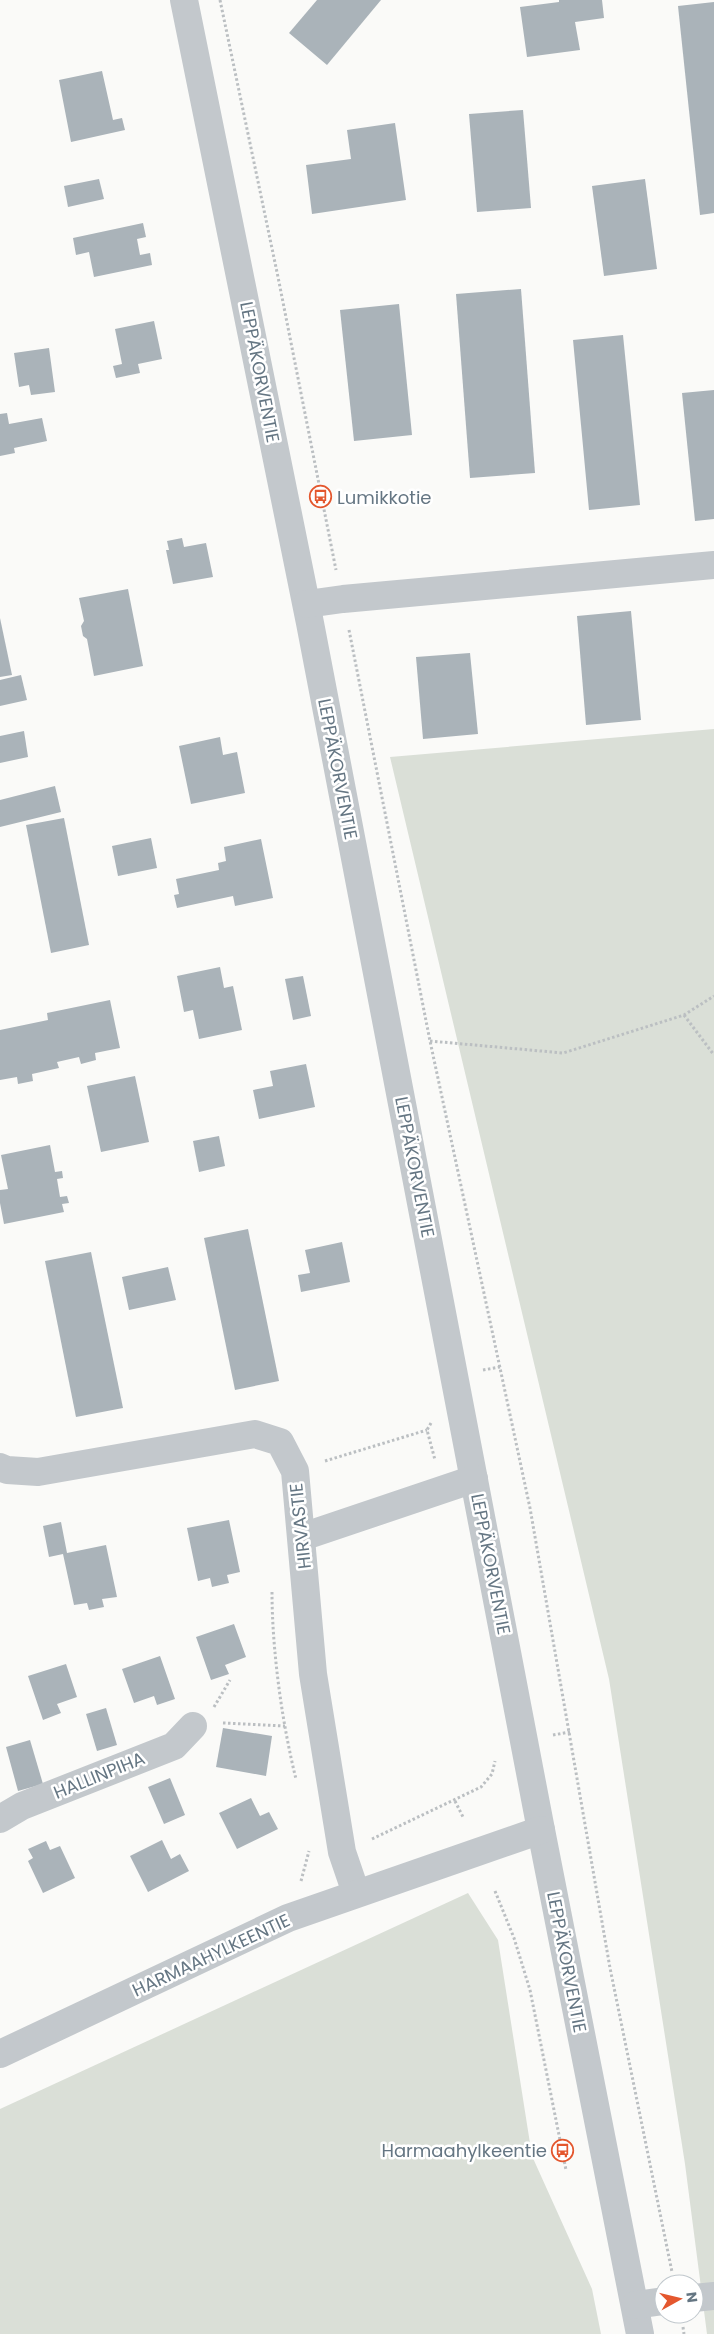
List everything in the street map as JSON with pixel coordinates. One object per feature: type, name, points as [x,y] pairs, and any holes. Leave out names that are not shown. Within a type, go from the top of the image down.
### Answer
[{"type":"street","name":"LEPPÄKORVENTIE","points":[[184,0],[307,604],[541,1830],[640,2334]]},
{"type":"street","points":[[307,604],[343,599],[714,565]]},
{"type":"street","name":"HIRVASTIE","points":[[0,1468],[38,1472],[255,1434],[280,1442],[294,1471],[302,1537],[313,1674],[342,1852],[356,1893]]},
{"type":"street","points":[[302,1537],[474,1479]]},
{"type":"street","name":"HALLINPIHA","points":[[0,1819],[22,1806],[174,1746],[205,1721]]},
{"type":"street","name":"HARMAAHYLKEENTIE","points":[[0,2054],[288,1918],[541,1830]]},
{"type":"street","points":[[635,2305],[654,2302]]},
{"type":"path","points":[[220,0],[343,599],[430,1041],[530,1508],[610,1968],[673,2274]]},
{"type":"path","points":[[430,1041],[563,1054],[684,1015],[714,996]]},
{"type":"path","points":[[684,1015],[714,1055]]},
{"type":"path","points":[[230,1680],[205,1721],[285,1726]]},
{"type":"path","points":[[308,1859],[315,1861],[342,1852],[455,1801],[481,1787],[492,1774],[498,1744],[570,1732]]},
{"type":"path","points":[[455,1801],[463,1817]]},
{"type":"path","points":[[495,1891],[514,1938],[530,1990],[566,2170]]},
{"type":"shaded area","points":[[714,729],[714,2334],[707,2334],[704,2311],[704,2274],[699,2274],[685,2164],[609,1679],[390,757]]},
{"type":"shaded area","points":[[468,1893],[498,1940],[532,2156],[592,2289],[601,2334],[0,2334],[0,2109]]},
{"type":"building","points":[[317,0],[381,0],[327,65],[289,33]]},
{"type":"building","points":[[559,0],[602,0],[604,18],[575,22],[580,50],[527,57],[520,7],[559,2]]},
{"type":"building","points":[[714,2],[714,213],[700,215],[678,6]]},
{"type":"building","points":[[102,71],[113,120],[122,118],[125,130],[71,142],[59,80]]},
{"type":"building","points":[[523,110],[531,208],[477,212],[469,114]]},
{"type":"building","points":[[395,123],[406,200],[312,214],[306,165],[351,159],[347,130]]},
{"type":"building","points":[[99,179],[104,199],[68,207],[64,186]]},
{"type":"building","points":[[645,179],[657,269],[604,276],[592,186]]},
{"type":"building","points":[[143,223],[146,237],[137,239],[140,255],[150,253],[152,265],[94,277],[89,252],[76,255],[73,238]]},
{"type":"building","points":[[521,289],[535,473],[470,478],[456,294]]},
{"type":"building","points":[[399,304],[412,435],[354,441],[340,310]]},
{"type":"building","points":[[154,321],[162,359],[138,364],[140,373],[116,378],[113,366],[122,364],[115,329]]},
{"type":"building","points":[[623,335],[640,505],[589,510],[573,340]]},
{"type":"building","points":[[49,348],[55,392],[31,395],[29,385],[19,387],[14,353]]},
{"type":"building","points":[[714,390],[714,519],[695,521],[682,393]]},
{"type":"building","points":[[7,413],[9,424],[42,418],[47,441],[14,448],[15,453],[0,456],[0,414]]},
{"type":"building","points":[[182,538],[184,547],[206,543],[213,577],[173,584],[166,550],[169,550],[167,541]]},
{"type":"building","points":[[128,589],[143,666],[94,676],[87,639],[83,636],[81,626],[84,621],[79,598]]},
{"type":"building","points":[[631,611],[641,720],[586,725],[577,616]]},
{"type":"building","points":[[0,618],[12,675],[0,677]]},
{"type":"building","points":[[470,653],[478,734],[423,739],[416,657]]},
{"type":"building","points":[[21,675],[27,700],[0,706],[0,680]]},
{"type":"building","points":[[24,731],[28,757],[0,763],[0,736]]},
{"type":"building","points":[[220,737],[223,755],[237,752],[245,793],[191,804],[179,746]]},
{"type":"building","points":[[55,786],[61,812],[0,827],[0,800]]},
{"type":"building","points":[[64,818],[89,945],[51,953],[26,825]]},
{"type":"building","points":[[151,838],[157,868],[118,876],[112,846]]},
{"type":"building","points":[[261,839],[273,898],[235,906],[233,896],[177,908],[174,895],[179,894],[176,879],[219,870],[218,863],[226,861],[224,847]]},
{"type":"building","points":[[220,967],[224,988],[233,986],[242,1030],[199,1039],[193,1010],[184,1012],[177,976]]},
{"type":"building","points":[[303,976],[311,1016],[293,1020],[285,979]]},
{"type":"building","points":[[110,1000],[120,1048],[95,1053],[96,1060],[81,1064],[79,1057],[57,1062],[59,1068],[32,1074],[33,1081],[18,1084],[17,1077],[0,1080],[0,1030],[48,1020],[47,1013]]},
{"type":"building","points":[[306,1064],[315,1107],[259,1119],[253,1090],[273,1086],[270,1071]]},
{"type":"building","points":[[135,1076],[149,1142],[101,1152],[87,1086]]},
{"type":"building","points":[[219,1136],[225,1166],[199,1172],[193,1141]]},
{"type":"building","points":[[50,1145],[55,1172],[62,1171],[63,1178],[57,1179],[60,1197],[67,1196],[69,1203],[62,1204],[64,1212],[4,1224],[0,1203],[0,1190],[8,1189],[1,1155]]},
{"type":"building","points":[[248,1229],[279,1381],[235,1390],[204,1238]]},
{"type":"building","points":[[342,1242],[350,1282],[301,1292],[298,1275],[310,1273],[305,1250]]},
{"type":"building","points":[[91,1252],[123,1408],[76,1417],[45,1261]]},
{"type":"building","points":[[168,1267],[176,1300],[129,1310],[122,1277]]},
{"type":"building","points":[[229,1520],[240,1572],[227,1575],[229,1583],[212,1587],[210,1578],[198,1581],[187,1528]]},
{"type":"building","points":[[61,1522],[67,1553],[106,1545],[117,1597],[102,1599],[104,1607],[89,1610],[87,1603],[74,1605],[63,1554],[49,1557],[43,1526]]},
{"type":"building","points":[[234,1624],[246,1657],[225,1665],[229,1674],[211,1680],[196,1637]]},
{"type":"building","points":[[160,1656],[175,1699],[157,1705],[154,1696],[134,1703],[122,1669]]},
{"type":"building","points":[[66,1664],[77,1697],[57,1704],[61,1713],[43,1720],[28,1676]]},
{"type":"building","points":[[106,1708],[117,1745],[97,1751],[86,1714]]},
{"type":"building","points":[[223,1728],[272,1736],[266,1776],[216,1767]]},
{"type":"building","points":[[30,1740],[43,1784],[18,1791],[6,1747]]},
{"type":"building","points":[[170,1778],[185,1815],[164,1824],[148,1787]]},
{"type":"building","points":[[251,1798],[260,1816],[269,1812],[278,1829],[237,1849],[219,1813]]},
{"type":"building","points":[[162,1840],[171,1859],[180,1854],[189,1871],[148,1892],[130,1856]]},
{"type":"building","points":[[46,1841],[50,1850],[60,1846],[75,1878],[43,1893],[28,1861],[33,1858],[28,1849]]},
{"type":"place","name":"Lumikkotie","points":[[321,497]]},
{"type":"place","name":"Harmaahylkeentie","points":[[563,2150]]}]
